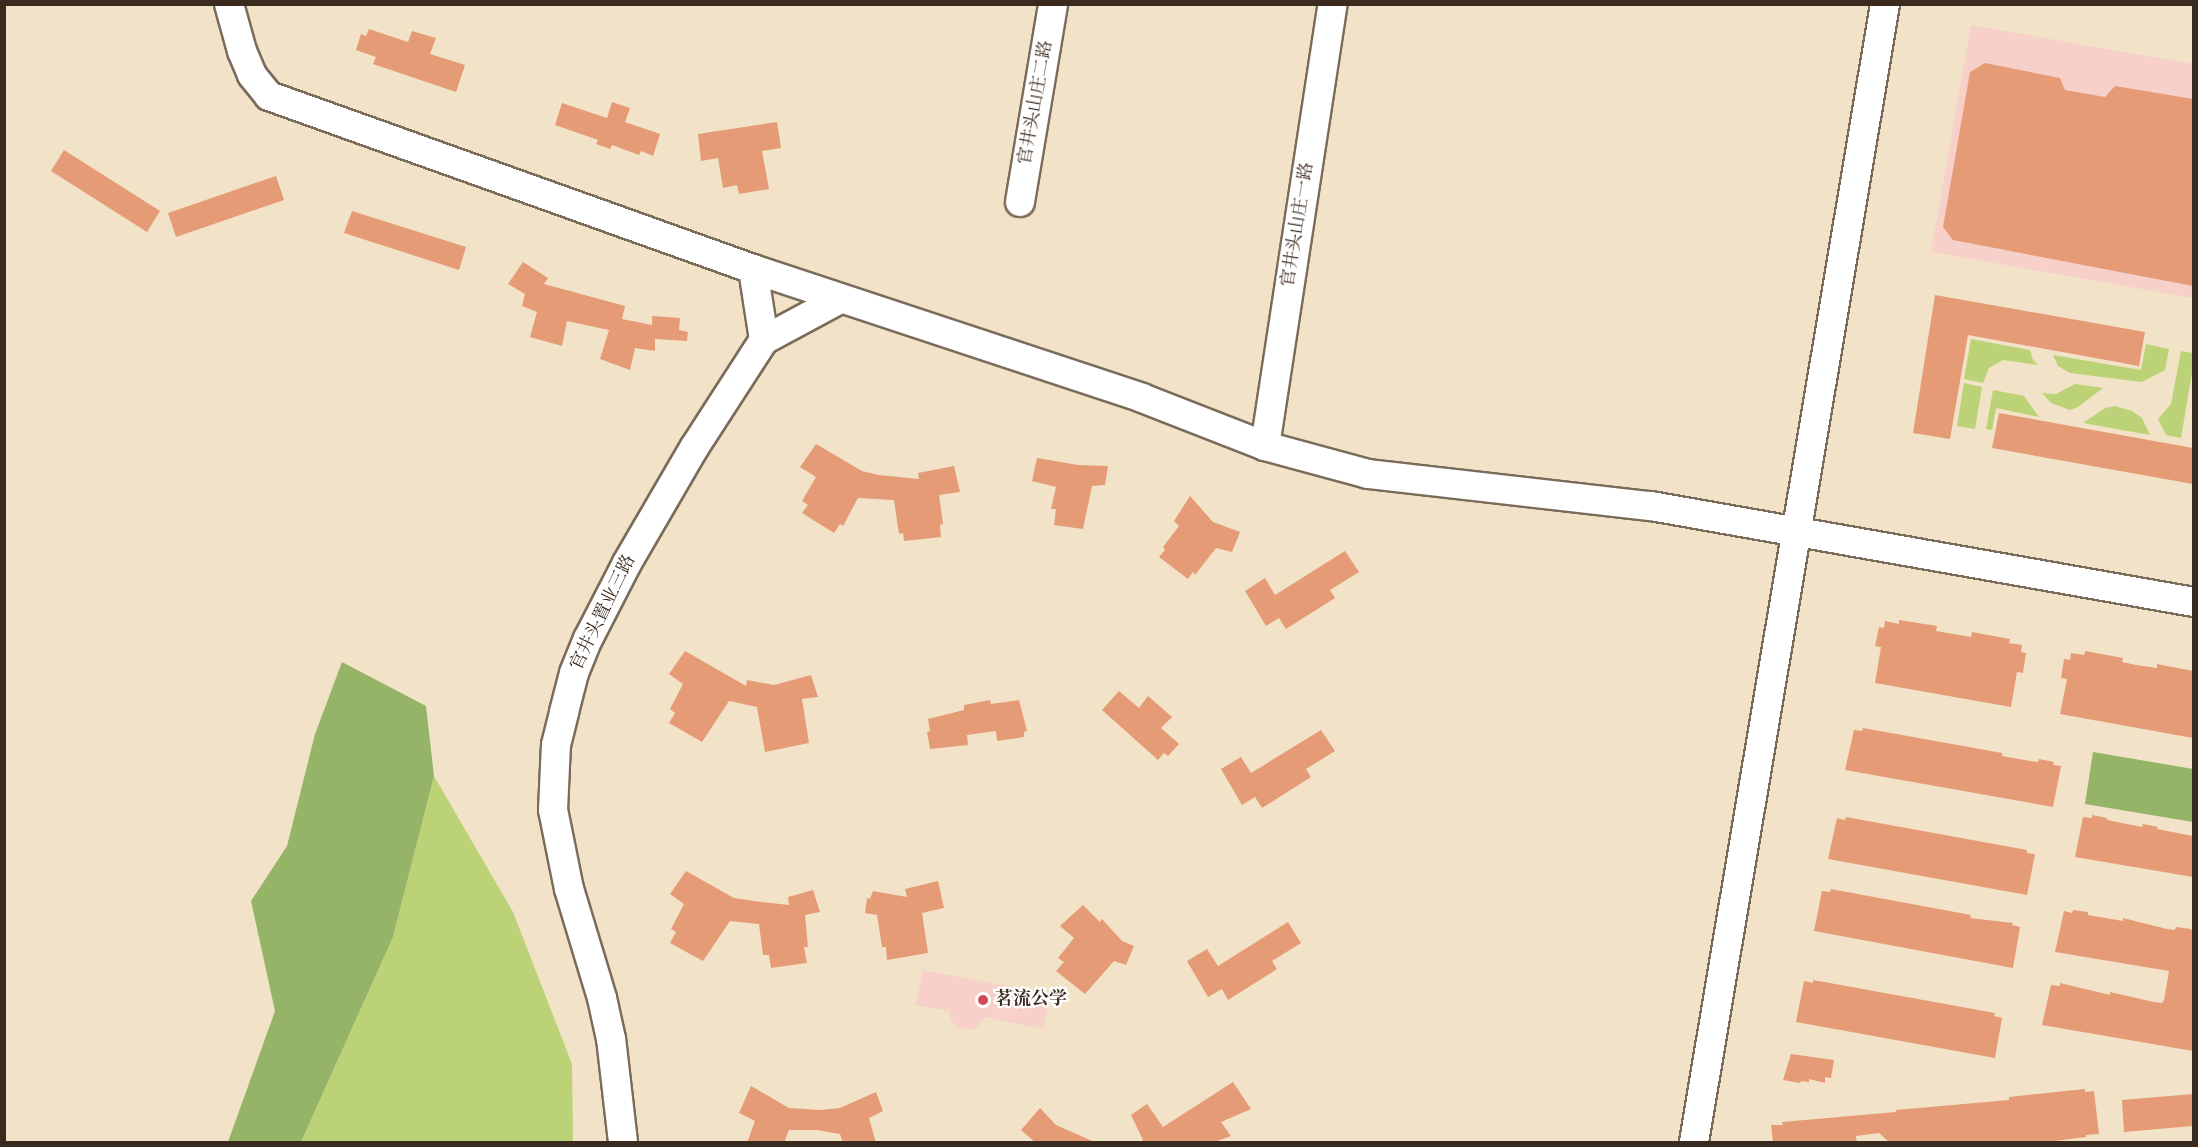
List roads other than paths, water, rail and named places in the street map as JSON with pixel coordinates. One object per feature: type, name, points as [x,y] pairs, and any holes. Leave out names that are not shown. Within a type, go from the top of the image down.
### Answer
[{"type":"street","points":[[229,4],[242,51],[252,75],[269,96],[840,299],[1142,398],[1265,446],[1368,474],[1651,506],[2193,602]]},
{"type":"street","name":"官井头山庄二路","points":[[1020,202],[1053,4]]},
{"type":"street","name":"官井头山庄一路","points":[[1265,446],[1333,4]]},
{"type":"street","points":[[1694,1143],[1885,4]]},
{"type":"street","points":[[753,268],[764,340]]},
{"type":"street","name":"官井头置业三路","points":[[623,1143],[611,1038],[569,889],[553,810],[556,745],[574,673],[606,603],[665,498],[764,340],[840,299]]},
{"type":"place","name":"茗流公学","points":[[983,1000]]}]
